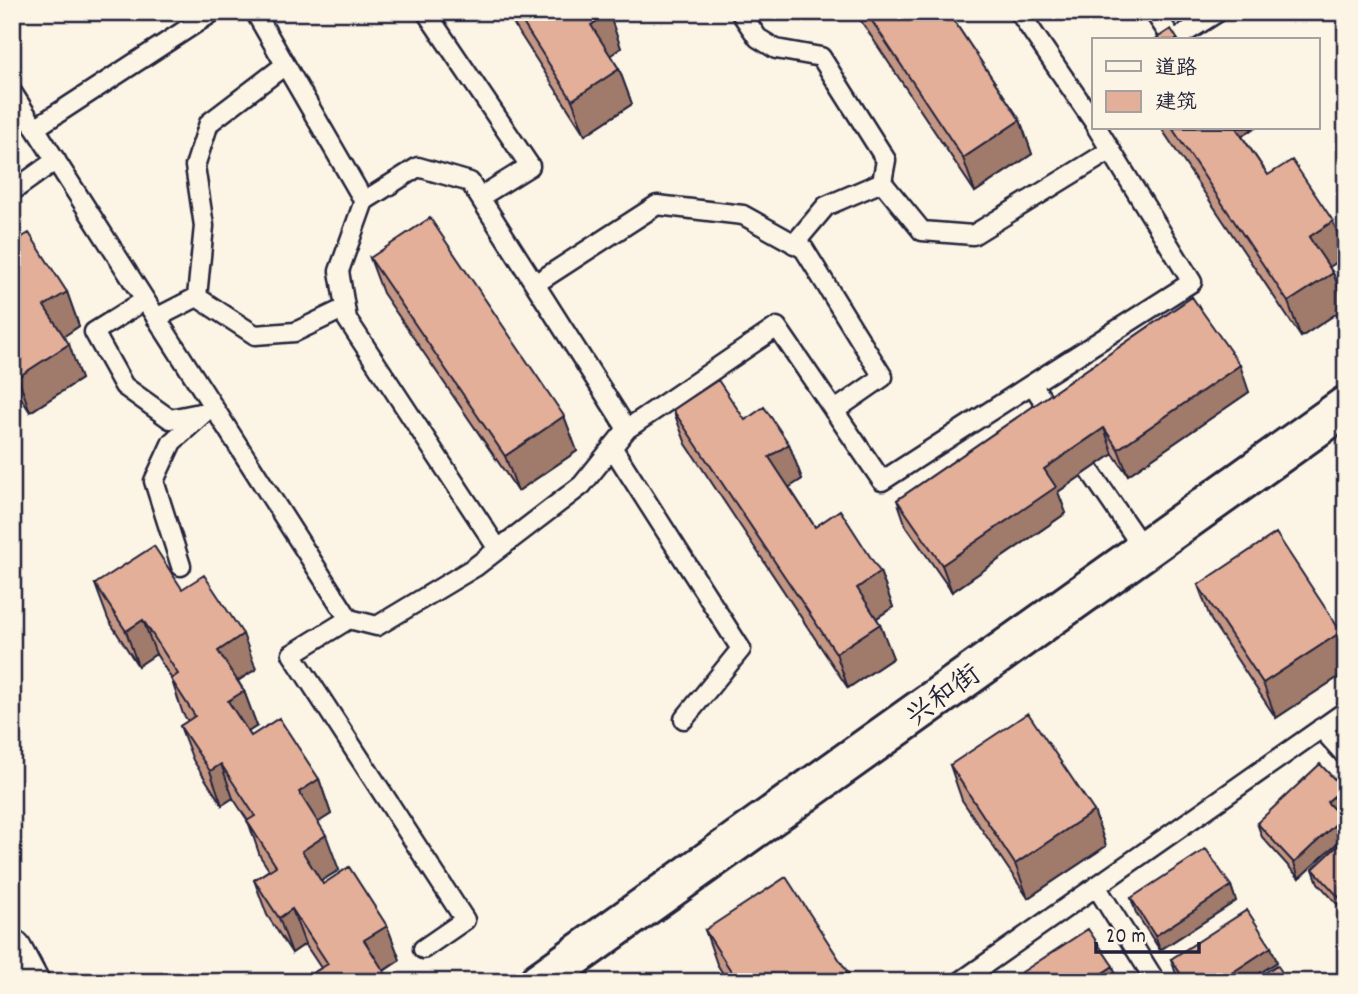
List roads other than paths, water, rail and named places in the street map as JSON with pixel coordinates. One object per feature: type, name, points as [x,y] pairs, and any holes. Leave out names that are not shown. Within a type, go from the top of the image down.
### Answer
[{"type":"street","name":"兴和街","points":[[539,982],[1346,406]]},
{"type":"street","points":[[12,950],[29,982]]},
{"type":"lane","points":[[35,128],[213,12]]},
{"type":"lane","points":[[255,12],[364,201]]},
{"type":"lane","points":[[426,12],[530,166],[480,197]]},
{"type":"lane","points":[[740,12],[758,38],[776,49],[821,57],[886,160],[882,182],[922,232],[972,235],[1111,150]]},
{"type":"lane","points":[[1019,12],[1087,95],[1092,114]]},
{"type":"lane","points":[[1154,12],[1172,38]]},
{"type":"lane","points":[[1176,38],[1218,12]]},
{"type":"lane","points":[[197,298],[204,226],[195,166],[209,123],[285,65]]},
{"type":"lane","points":[[12,92],[349,619],[377,626],[498,549],[582,485],[627,429],[777,327],[882,481],[1192,282],[1098,130]]},
{"type":"lane","points":[[17,188],[56,160]]},
{"type":"lane","points":[[498,549],[347,319],[339,271],[364,201],[418,167],[470,182],[627,429]]},
{"type":"lane","points":[[794,244],[826,206],[882,182]]},
{"type":"lane","points":[[535,284],[657,205],[743,215],[804,249],[883,377],[834,411]]},
{"type":"lane","points":[[197,298],[255,335],[295,332],[345,308]]},
{"type":"lane","points":[[156,318],[197,298]]},
{"type":"lane","points":[[145,300],[94,332],[124,386],[161,413],[170,419],[205,412],[172,442],[154,481],[181,566]]},
{"type":"lane","points":[[1032,384],[1144,550]]},
{"type":"lane","points":[[612,447],[741,649],[684,719]]},
{"type":"lane","points":[[349,619],[292,654],[465,920],[423,948]]},
{"type":"lane","points":[[960,982],[1346,711]]},
{"type":"lane","points":[[1321,728],[1346,755]]},
{"type":"lane","points":[[1096,886],[1156,982]]}]
